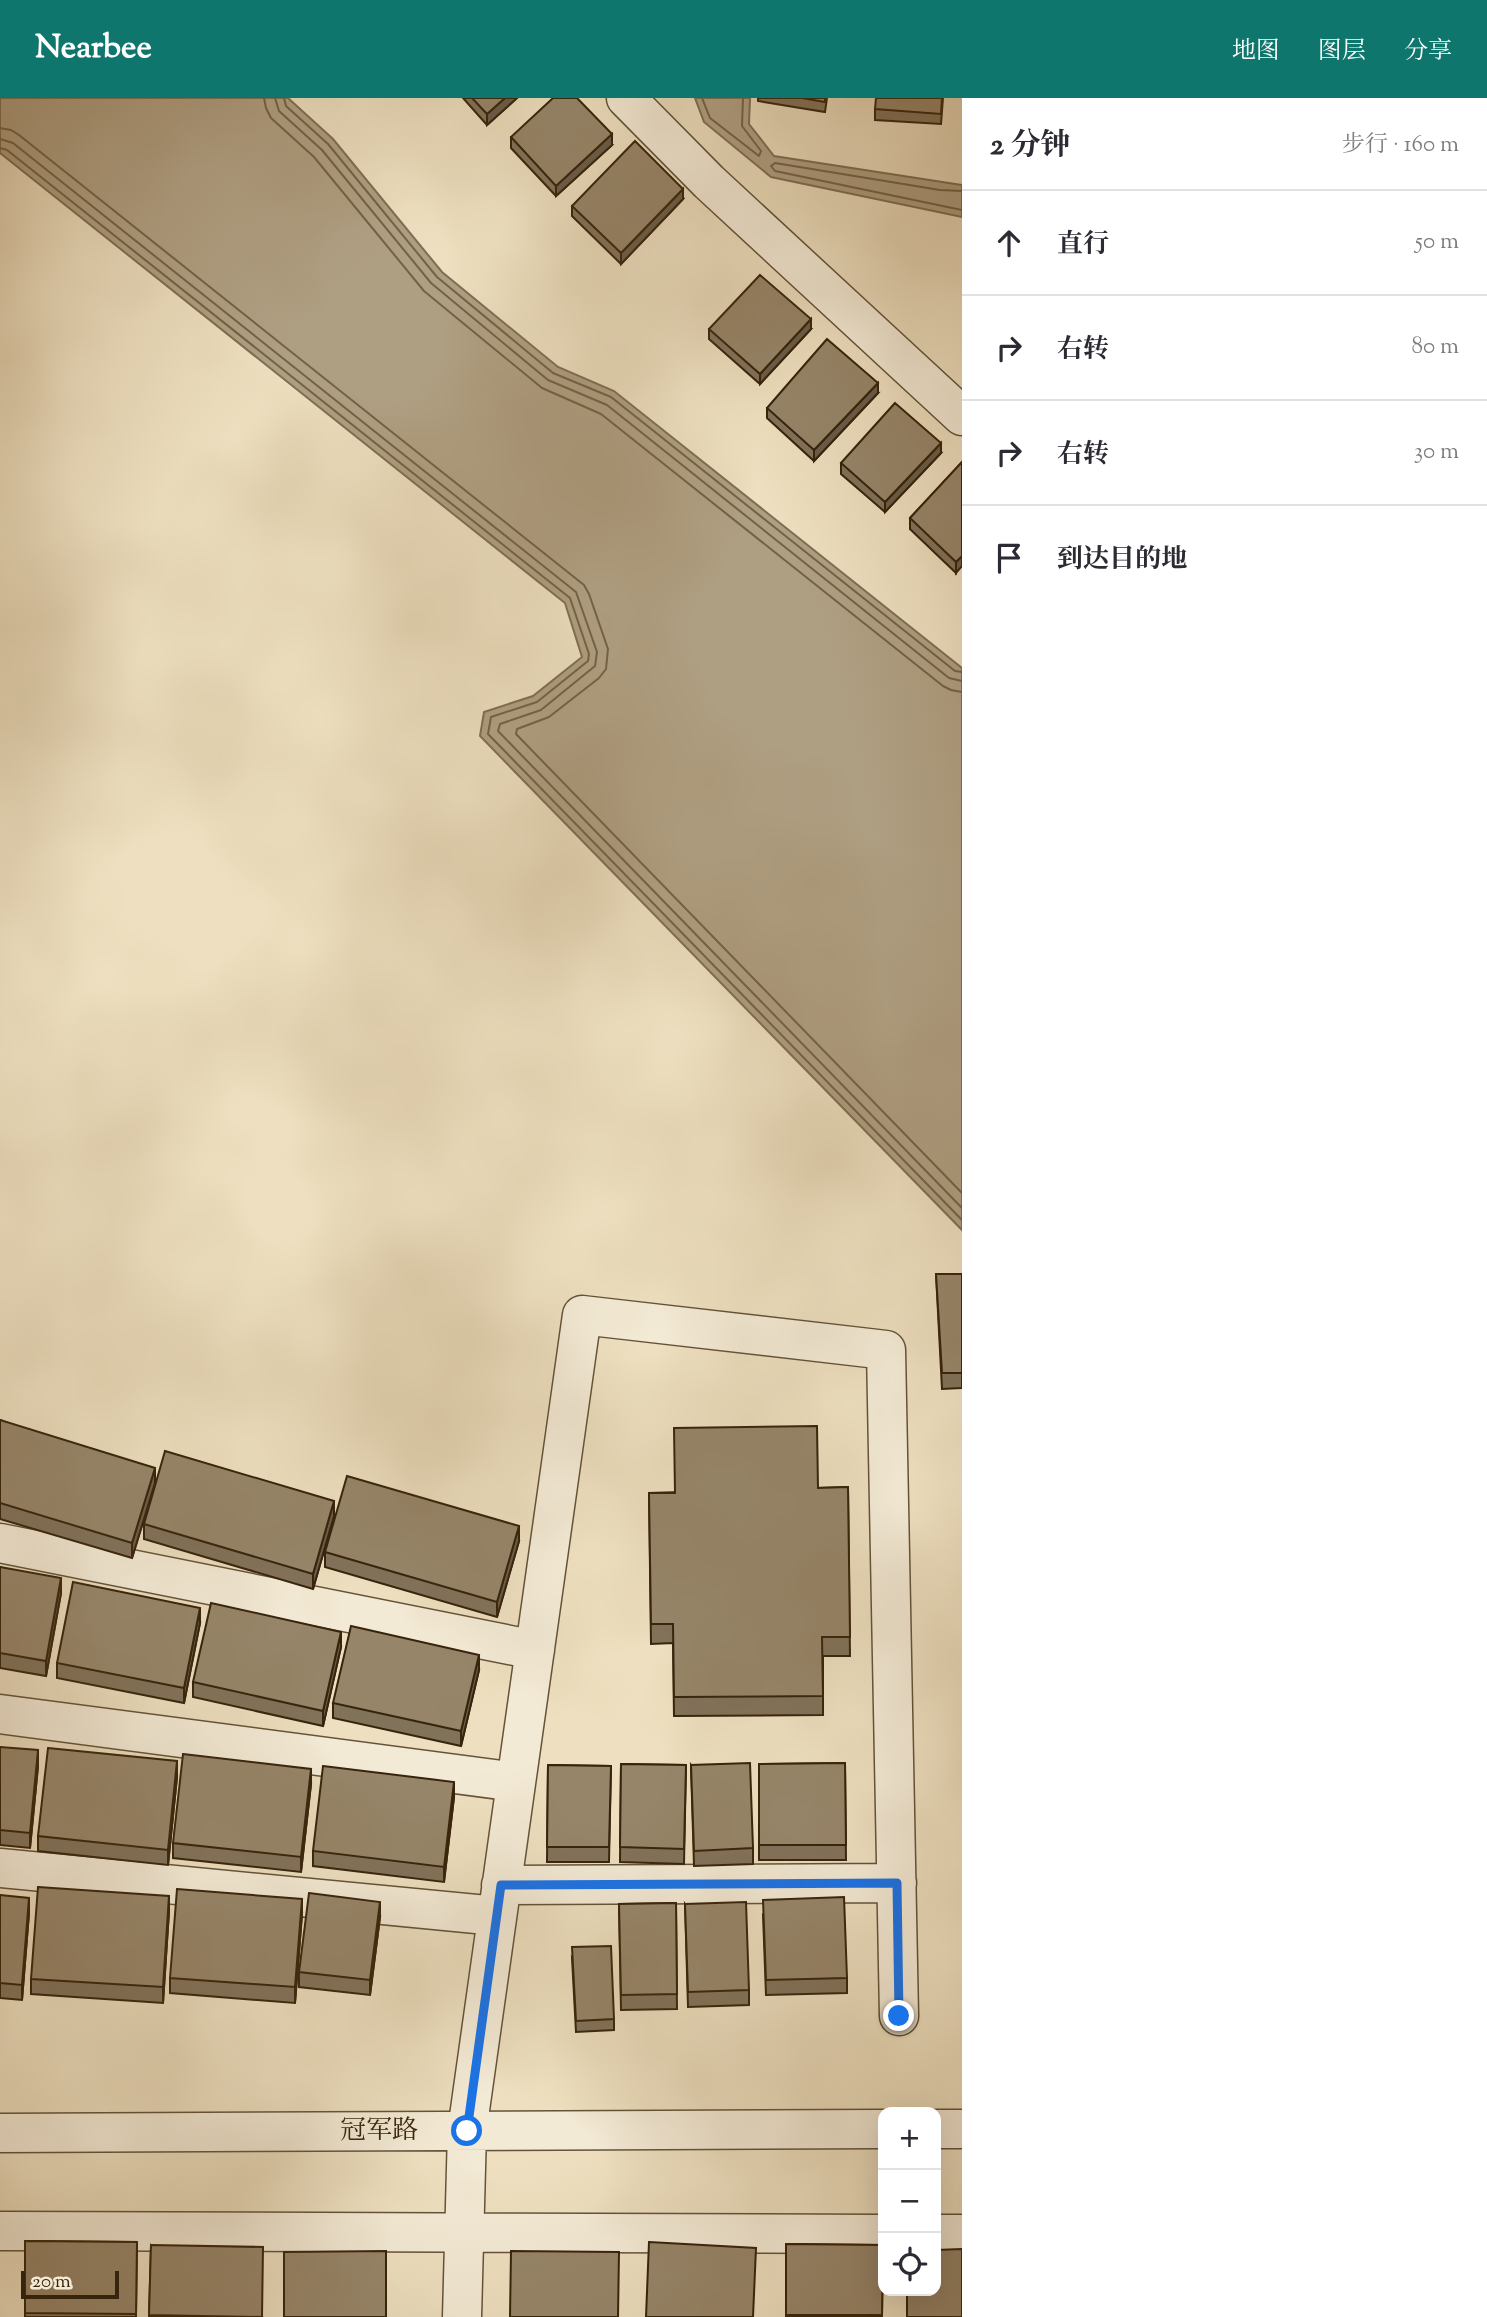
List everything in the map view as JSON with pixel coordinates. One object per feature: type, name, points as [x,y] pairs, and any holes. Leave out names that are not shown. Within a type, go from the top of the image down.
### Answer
[{"type":"street","points":[[626,98],[709,182],[962,416]]},
{"type":"street","points":[[462,2317],[467,2131],[582,1315],[886,1350],[899,2016]]},
{"type":"street","points":[[0,1543],[535,1650]]},
{"type":"street","points":[[0,1714],[516,1782]]},
{"type":"street","points":[[0,1868],[499,1900],[897,1883]]},
{"type":"street","name":"冠军路","points":[[0,2133],[878,2129]]},
{"type":"street","points":[[941,2129],[962,2129]]},
{"type":"street","points":[[0,2231],[878,2234]]},
{"type":"street","points":[[941,2234],[962,2234]]},
{"type":"water","points":[[0,98],[288,98],[333,139],[442,272],[558,367],[614,391],[962,668],[962,1230],[480,736],[484,712],[533,696],[582,657],[565,603],[0,153]]},
{"type":"water","points":[[695,98],[750,98],[749,124],[774,156],[962,185],[962,217],[771,177],[704,122]]},
{"type":"building","points":[[472,98],[505,98],[487,114]]},
{"type":"building","points":[[553,98],[577,98],[612,134],[556,186],[511,137]]},
{"type":"building","points":[[802,98],[825,98],[825,102]]},
{"type":"building","points":[[876,98],[942,98],[941,114],[875,109]]},
{"type":"building","points":[[635,141],[683,189],[621,253],[572,206]]},
{"type":"building","points":[[760,275],[811,319],[760,374],[709,329]]},
{"type":"building","points":[[827,339],[878,383],[814,450],[767,408]]},
{"type":"building","points":[[895,403],[941,443],[885,502],[841,463]]},
{"type":"building","points":[[962,462],[962,556],[956,562],[910,518]]},
{"type":"building","points":[[936,1274],[962,1274],[962,1373],[942,1373]]},
{"type":"building","points":[[0,1420],[155,1468],[132,1543],[0,1503]]},
{"type":"building","points":[[817,1426],[818,1488],[848,1487],[850,1637],[822,1637],[823,1696],[674,1697],[673,1624],[651,1624],[649,1493],[675,1493],[674,1428]]},
{"type":"building","points":[[165,1451],[334,1501],[313,1574],[144,1524]]},
{"type":"building","points":[[347,1476],[519,1526],[497,1602],[325,1552]]},
{"type":"building","points":[[0,1567],[61,1578],[46,1661],[0,1653]]},
{"type":"building","points":[[73,1582],[200,1608],[184,1688],[57,1663]]},
{"type":"building","points":[[211,1603],[341,1632],[323,1711],[193,1682]]},
{"type":"building","points":[[351,1626],[479,1655],[461,1731],[333,1703]]},
{"type":"building","points":[[0,1747],[38,1750],[30,1833],[0,1830]]},
{"type":"building","points":[[48,1748],[177,1761],[168,1850],[38,1836]]},
{"type":"building","points":[[183,1754],[311,1769],[301,1857],[173,1843]]},
{"type":"building","points":[[750,1763],[753,1848],[694,1851],[691,1765]]},
{"type":"building","points":[[845,1763],[846,1845],[759,1845],[759,1764]]},
{"type":"building","points":[[621,1764],[686,1765],[684,1849],[620,1847]]},
{"type":"building","points":[[548,1765],[611,1766],[609,1847],[547,1847]]},
{"type":"building","points":[[323,1766],[454,1782],[444,1867],[313,1851]]},
{"type":"building","points":[[38,1887],[169,1896],[163,1987],[31,1979]]},
{"type":"building","points":[[177,1889],[302,1899],[295,1987],[170,1978]]},
{"type":"building","points":[[309,1893],[380,1902],[370,1980],[299,1972]]},
{"type":"building","points":[[0,1895],[29,1898],[22,1985],[0,1983]]},
{"type":"building","points":[[844,1897],[847,1978],[766,1980],[763,1900]]},
{"type":"building","points":[[746,1902],[749,1990],[688,1992],[685,1904]]},
{"type":"building","points":[[676,1903],[677,1994],[621,1995],[619,1904]]},
{"type":"building","points":[[611,1946],[614,2019],[576,2021],[572,1947]]},
{"type":"building","points":[[25,2241],[137,2242],[136,2314],[25,2313]]},
{"type":"building","points":[[649,2242],[756,2248],[753,2317],[646,2317]]},
{"type":"building","points":[[786,2244],[878,2245],[878,2296],[882,2296],[882,2315],[786,2315]]},
{"type":"building","points":[[151,2245],[263,2247],[262,2317],[149,2315]]},
{"type":"building","points":[[962,2249],[962,2317],[907,2317],[907,2296],[941,2296],[941,2250]]},
{"type":"building","points":[[386,2251],[386,2317],[284,2317],[284,2252]]},
{"type":"building","points":[[511,2251],[619,2252],[618,2317],[510,2317]]},
{"type":"route","points":[[467,2131],[501,1885],[897,1883],[899,2016]]}]
